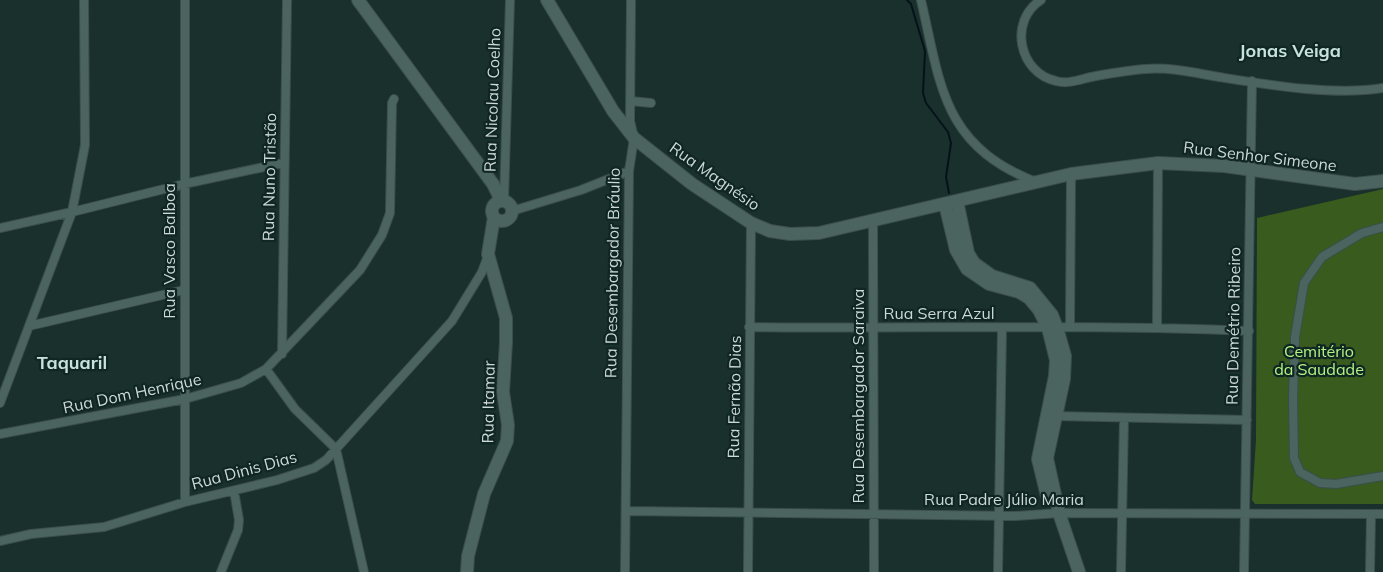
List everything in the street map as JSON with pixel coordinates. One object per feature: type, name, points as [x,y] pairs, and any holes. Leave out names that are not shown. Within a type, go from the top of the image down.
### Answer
[{"type":"street","points":[[0,403],[72,212],[82,166],[85,145],[84,0]]},
{"type":"street","name":"Rua Vasco Balboa","points":[[185,0],[185,502]]},
{"type":"street","name":"Rua Nuno Tristão","points":[[282,354],[287,0]]},
{"type":"street","points":[[358,0],[493,184],[500,201]]},
{"type":"street","name":"Rua Nicolau Coelho","points":[[500,201],[510,0]]},
{"type":"street","points":[[547,0],[612,111],[634,138]]},
{"type":"street","name":"Rua Desembargador Bráulio","points":[[625,572],[629,171],[634,138],[630,121],[631,0]]},
{"type":"street","points":[[921,0],[942,89],[956,121],[981,150],[999,164],[1036,182]]},
{"type":"street","points":[[1041,0],[1025,15],[1020,39],[1033,66],[1043,76],[1055,81],[1066,83],[1096,76],[1164,68],[1337,91],[1383,88]]},
{"type":"street","name":"Rua Demétrio Ribeiro","points":[[1244,572],[1252,81]]},
{"type":"street","name":"Rua Dom Henrique","points":[[0,434],[185,399],[241,383],[266,369],[360,270],[376,247],[387,224],[390,213],[390,141],[394,99]]},
{"type":"street","points":[[631,101],[651,103]]},
{"type":"street","name":"Rua Magnésio","points":[[634,138],[692,184],[751,223],[770,231],[809,235],[951,203]]},
{"type":"street","points":[[0,228],[184,184],[284,163]]},
{"type":"street","points":[[1157,327],[1158,163]]},
{"type":"street","name":"Rua Senhor Simeone","points":[[951,203],[1071,174],[1158,163],[1190,163],[1250,169],[1355,184],[1383,181]]},
{"type":"street","points":[[500,201],[491,210],[497,219],[508,218],[512,211],[580,190],[629,171]]},
{"type":"street","points":[[1059,328],[1071,174]]},
{"type":"street","points":[[500,201],[510,204],[512,211]]},
{"type":"street","points":[[951,203],[968,253],[974,263],[987,274],[1030,288],[1052,315],[1059,328],[1065,356],[1064,380],[1051,416],[1047,458],[1055,514],[1071,572]]},
{"type":"street","name":"Rua Dinis Dias","points":[[0,542],[31,534],[104,527],[185,502],[234,491],[314,468],[326,460],[452,321],[487,263],[497,219]]},
{"type":"street","name":"Rua Desembargador Saraiva","points":[[873,220],[874,572]]},
{"type":"street","name":"Rua Fernão Dias","points":[[748,572],[751,223]]},
{"type":"street","points":[[1383,227],[1362,232],[1322,257],[1304,283],[1295,336],[1293,398],[1294,458],[1300,472],[1320,483],[1336,484],[1383,476]]},
{"type":"street","name":"Rua Itamar","points":[[467,572],[468,556],[484,494],[507,441],[508,424],[503,392],[506,318],[487,263]]},
{"type":"street","points":[[29,326],[184,290]]},
{"type":"street","name":"Rua Serra Azul","points":[[750,327],[872,329],[1157,327],[1248,331]]},
{"type":"street","points":[[998,572],[1002,328]]},
{"type":"street","points":[[266,369],[295,409],[336,449],[364,572]]},
{"type":"street","points":[[1051,416],[1247,420]]},
{"type":"street","points":[[1121,572],[1124,418]]},
{"type":"street","points":[[221,572],[238,530],[239,520],[234,491]]},
{"type":"street","name":"Rua Padre Júlio Maria","points":[[626,511],[874,515],[1383,514]]},
{"type":"street","points":[[1055,514],[1079,572]]},
{"type":"street","points":[[1370,572],[1371,514]]},
{"type":"green space","name":"Cemitério da Saudade","points":[[1383,189],[1383,504],[1255,504],[1252,500],[1256,440],[1257,218]]},
{"type":"waterway","points":[[907,0],[911,4],[925,51],[923,93],[926,103],[948,132],[951,143],[946,177],[949,193]]},
{"type":"district","name":"Jonas Veiga","points":[[1290,51]]},
{"type":"district","name":"Taquaril","points":[[72,363]]}]
